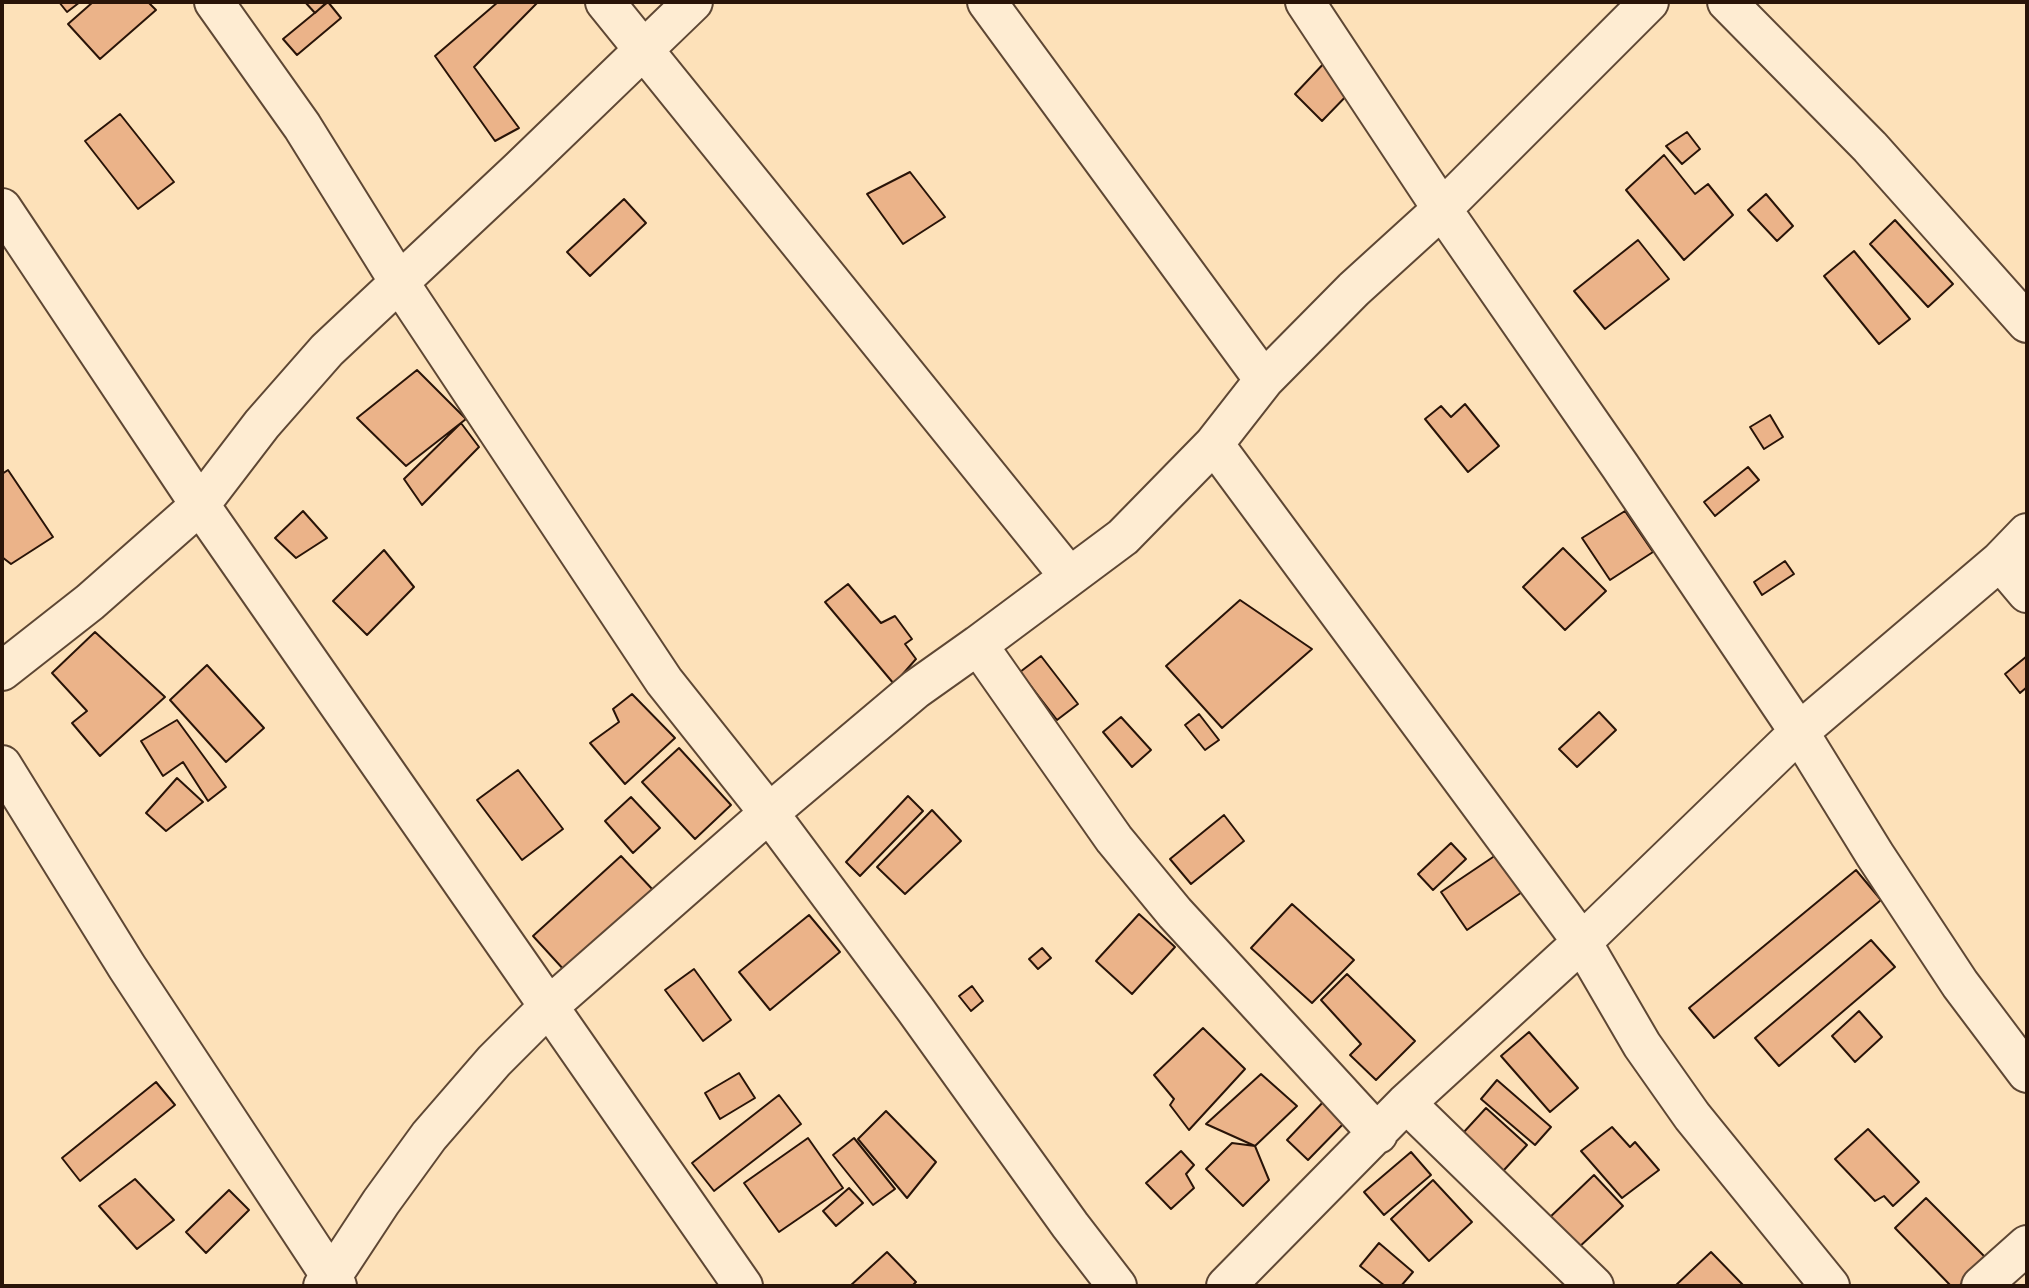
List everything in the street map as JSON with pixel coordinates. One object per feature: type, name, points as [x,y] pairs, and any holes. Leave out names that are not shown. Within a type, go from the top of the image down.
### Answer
[{"type":"street","points":[[214,2],[302,126],[399,282],[664,681],[769,813],[915,1009],[1070,1226],[1117,1286]]},
{"type":"street","points":[[605,2],[1069,576]]},
{"type":"street","points":[[2,671],[90,602],[200,505],[262,424],[327,350],[693,2]]},
{"type":"street","points":[[987,2],[1264,380]]},
{"type":"street","points":[[1305,2],[1799,733],[1961,984],[2027,1073]]},
{"type":"street","points":[[2,765],[127,967],[330,1283],[382,1202],[429,1136],[494,1061],[548,1007],[769,813],[916,689],[1123,537],[1214,444],[1264,380],[1354,289],[1443,209],[1649,2]]},
{"type":"street","points":[[1727,2],[1870,147],[2027,323]]},
{"type":"street","points":[[2,208],[200,505],[743,1286]]},
{"type":"street","points":[[1214,444],[1582,942],[1642,1045],[1692,1116],[1830,1286]]},
{"type":"street","points":[[1226,1286],[1406,1103],[1582,942],[1799,733],[2000,561],[2027,533]]},
{"type":"street","points":[[2000,561],[2027,593]]},
{"type":"street","points":[[978,645],[1114,839],[1175,912],[1378,1134]]},
{"type":"street","points":[[1406,1103],[1594,1286]]},
{"type":"street","points":[[1981,1286],[2027,1245]]},
{"type":"building","points":[[59,2],[80,2],[67,12]]},
{"type":"building","points":[[93,2],[148,2],[156,10],[100,59],[68,24]]},
{"type":"building","points":[[305,2],[327,2],[315,13]]},
{"type":"building","points":[[328,2],[341,18],[297,55],[283,39]]},
{"type":"building","points":[[498,2],[538,2],[474,67],[519,128],[495,141],[435,56]]},
{"type":"building","points":[[1327,60],[1354,88],[1322,121],[1295,94]]},
{"type":"building","points":[[120,114],[174,182],[138,209],[85,141]]},
{"type":"building","points":[[1687,132],[1700,149],[1682,164],[1666,146]]},
{"type":"building","points":[[1664,155],[1695,194],[1708,184],[1733,215],[1684,260],[1626,190]]},
{"type":"building","points":[[910,172],[945,217],[903,244],[867,194]]},
{"type":"building","points":[[1766,194],[1793,226],[1777,241],[1748,210]]},
{"type":"building","points":[[624,199],[646,223],[590,276],[567,252]]},
{"type":"building","points":[[1895,220],[1953,284],[1928,307],[1870,244]]},
{"type":"building","points":[[1638,240],[1669,279],[1605,329],[1574,291]]},
{"type":"building","points":[[1854,251],[1910,319],[1879,344],[1824,276]]},
{"type":"building","points":[[417,370],[466,419],[406,466],[357,418]]},
{"type":"building","points":[[1465,404],[1499,446],[1468,472],[1425,419],[1441,406],[1451,417]]},
{"type":"building","points":[[1770,415],[1783,437],[1764,449],[1750,427]]},
{"type":"building","points":[[461,423],[479,447],[422,505],[404,479]]},
{"type":"building","points":[[1748,467],[1759,480],[1715,516],[1704,502]]},
{"type":"building","points":[[8,470],[53,537],[11,564],[2,557],[2,474]]},
{"type":"building","points":[[303,511],[327,538],[296,558],[275,538]]},
{"type":"building","points":[[1625,511],[1653,552],[1610,580],[1582,538]]},
{"type":"building","points":[[1563,548],[1606,591],[1565,630],[1523,587]]},
{"type":"building","points":[[384,550],[414,587],[367,635],[333,601]]},
{"type":"building","points":[[1785,561],[1794,574],[1762,595],[1754,582]]},
{"type":"building","points":[[848,584],[881,623],[895,616],[912,639],[905,644],[916,659],[894,684],[825,602]]},
{"type":"building","points":[[1240,600],[1312,649],[1222,728],[1166,666]]},
{"type":"building","points":[[95,632],[165,697],[100,756],[72,723],[87,711],[52,673]]},
{"type":"building","points":[[1041,656],[1078,704],[1057,720],[1020,672]]},
{"type":"building","points":[[2027,656],[2027,687],[2020,693],[2005,674]]},
{"type":"building","points":[[207,665],[264,728],[226,762],[170,700]]},
{"type":"building","points":[[632,694],[675,738],[625,784],[590,743],[619,722],[613,709]]},
{"type":"building","points":[[1599,712],[1616,730],[1577,767],[1559,749]]},
{"type":"building","points":[[1199,714],[1219,740],[1205,750],[1185,725]]},
{"type":"building","points":[[1121,717],[1151,750],[1132,767],[1103,732]]},
{"type":"building","points":[[177,720],[226,787],[208,801],[183,762],[163,776],[141,741]]},
{"type":"building","points":[[679,748],[731,805],[695,839],[642,782]]},
{"type":"building","points":[[518,770],[563,829],[522,860],[477,800]]},
{"type":"building","points":[[177,778],[203,802],[166,831],[146,813]]},
{"type":"building","points":[[908,796],[923,811],[860,876],[846,862]]},
{"type":"building","points":[[631,797],[660,828],[633,853],[605,821]]},
{"type":"building","points":[[932,810],[961,841],[905,894],[877,867]]},
{"type":"building","points":[[1224,815],[1244,841],[1191,884],[1170,859]]},
{"type":"building","points":[[1451,843],[1466,859],[1433,890],[1418,874]]},
{"type":"building","points":[[1499,853],[1525,890],[1467,930],[1441,892]]},
{"type":"building","points":[[621,856],[654,891],[565,971],[533,936]]},
{"type":"building","points":[[1856,870],[1881,900],[1714,1038],[1689,1008]]},
{"type":"building","points":[[1292,904],[1354,960],[1312,1003],[1251,948]]},
{"type":"building","points":[[1139,914],[1175,947],[1132,994],[1096,961]]},
{"type":"building","points":[[809,915],[840,952],[770,1010],[739,972]]},
{"type":"building","points":[[1871,940],[1895,967],[1779,1066],[1755,1038]]},
{"type":"building","points":[[1042,948],[1051,958],[1038,969],[1029,959]]},
{"type":"building","points":[[694,969],[731,1020],[703,1041],[665,990]]},
{"type":"building","points":[[1347,974],[1415,1041],[1376,1080],[1350,1055],[1361,1044],[1321,1000]]},
{"type":"building","points":[[972,986],[983,1001],[971,1011],[959,996]]},
{"type":"building","points":[[1859,1011],[1882,1037],[1855,1062],[1832,1036]]},
{"type":"building","points":[[1203,1028],[1245,1069],[1189,1130],[1170,1105],[1174,1099],[1154,1075]]},
{"type":"building","points":[[1529,1032],[1578,1088],[1550,1112],[1501,1056]]},
{"type":"building","points":[[739,1073],[755,1098],[720,1119],[705,1093]]},
{"type":"building","points":[[1261,1074],[1297,1106],[1255,1146],[1206,1124]]},
{"type":"building","points":[[1497,1080],[1551,1127],[1535,1145],[1481,1099]]},
{"type":"building","points":[[156,1082],[175,1105],[80,1181],[62,1158]]},
{"type":"building","points":[[779,1095],[801,1124],[714,1191],[692,1163]]},
{"type":"building","points":[[1325,1100],[1347,1120],[1308,1160],[1287,1140]]},
{"type":"building","points":[[1486,1108],[1527,1145],[1493,1182],[1452,1145]]},
{"type":"building","points":[[886,1111],[936,1162],[907,1198],[858,1139]]},
{"type":"building","points":[[1612,1127],[1630,1147],[1635,1142],[1659,1170],[1622,1198],[1581,1151]]},
{"type":"building","points":[[1868,1129],[1919,1182],[1893,1206],[1884,1196],[1875,1201],[1835,1159]]},
{"type":"building","points":[[808,1138],[843,1188],[779,1232],[744,1183]]},
{"type":"building","points":[[854,1138],[895,1189],[873,1205],[833,1155]]},
{"type":"building","points":[[1232,1143],[1255,1146],[1269,1180],[1243,1206],[1206,1169]]},
{"type":"building","points":[[1181,1151],[1194,1165],[1186,1174],[1194,1188],[1171,1209],[1146,1183]]},
{"type":"building","points":[[1411,1152],[1431,1175],[1384,1215],[1364,1192]]},
{"type":"building","points":[[1594,1175],[1623,1206],[1576,1250],[1547,1220]]},
{"type":"building","points":[[135,1179],[174,1220],[137,1249],[99,1206]]},
{"type":"building","points":[[1433,1180],[1472,1222],[1429,1261],[1391,1219]]},
{"type":"building","points":[[849,1188],[863,1203],[836,1226],[823,1211]]},
{"type":"building","points":[[229,1190],[249,1210],[206,1253],[186,1232]]},
{"type":"building","points":[[1926,1198],[1987,1259],[1959,1286],[1951,1286],[1895,1228]]},
{"type":"building","points":[[1379,1243],[1413,1272],[1401,1286],[1385,1286],[1360,1266]]},
{"type":"building","points":[[887,1252],[916,1282],[912,1286],[850,1286]]},
{"type":"building","points":[[1711,1252],[1744,1286],[1675,1286]]}]
